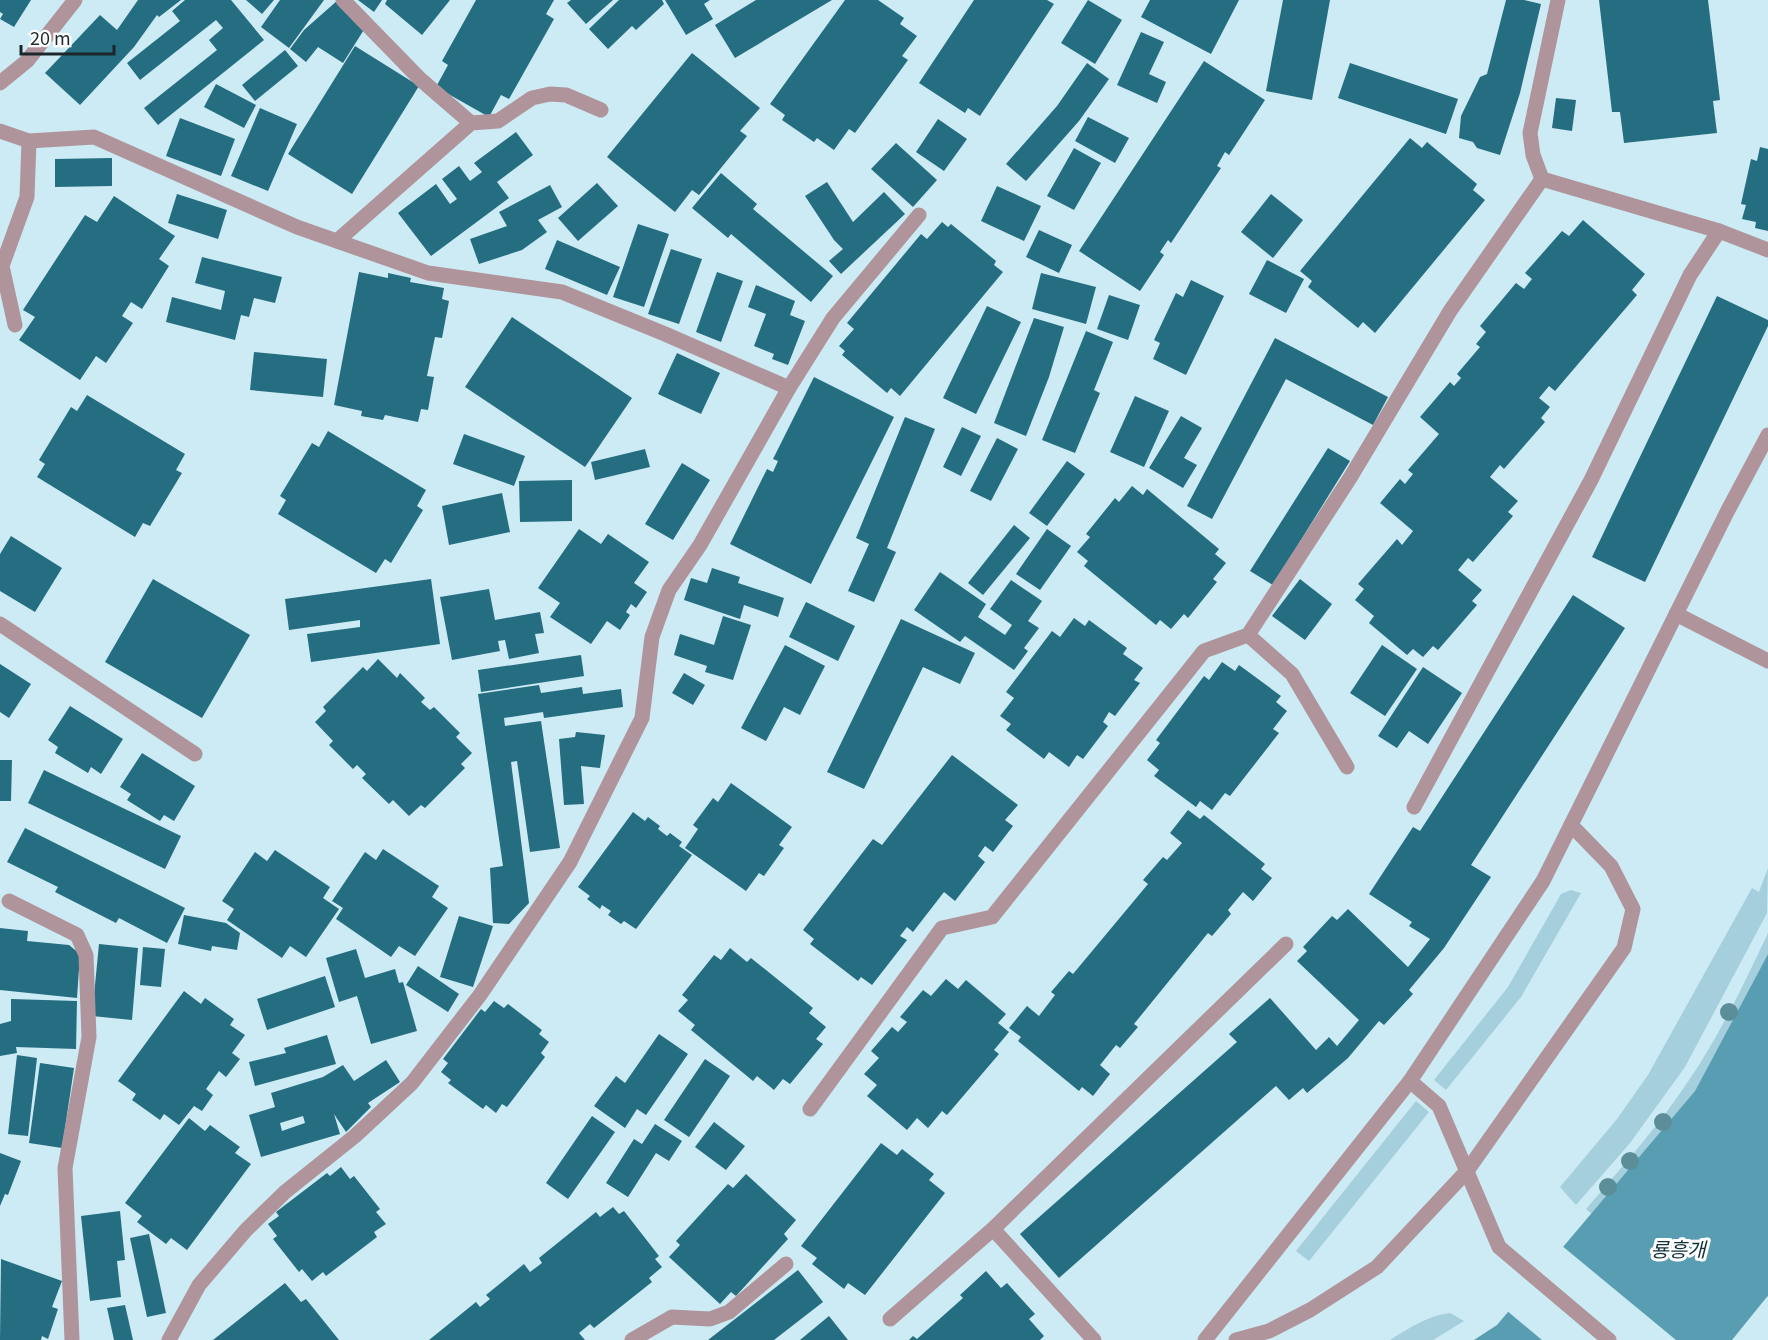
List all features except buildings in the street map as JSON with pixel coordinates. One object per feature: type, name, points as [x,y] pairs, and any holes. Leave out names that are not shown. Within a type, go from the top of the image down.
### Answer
[{"type":"street","points":[[0,83],[27,61],[75,0]]},
{"type":"street","points":[[343,0],[420,79],[471,123]]},
{"type":"street","points":[[1542,179],[1533,155],[1530,133],[1558,0]]},
{"type":"street","points":[[337,241],[471,123],[498,121],[532,98],[550,94],[566,95],[601,110]]},
{"type":"street","points":[[0,131],[28,141],[94,137],[297,227],[428,273],[562,292],[789,388]]},
{"type":"street","points":[[15,325],[3,266],[27,197],[28,141]]},
{"type":"street","points":[[1542,179],[1719,231],[1768,250]]},
{"type":"street","points":[[810,1109],[942,928],[992,917],[1204,651],[1248,634],[1350,478],[1450,311],[1542,179]]},
{"type":"street","points":[[169,1340],[199,1285],[246,1230],[285,1192],[355,1136],[412,1083],[480,994],[570,862],[642,718],[652,637],[669,590],[700,545],[789,388],[833,318],[919,215]]},
{"type":"street","points":[[1414,807],[1591,480],[1690,275],[1719,231]]},
{"type":"street","points":[[1205,1340],[1410,1081],[1543,881],[1768,435]]},
{"type":"street","points":[[1676,614],[1768,661]]},
{"type":"street","points":[[0,624],[195,754]]},
{"type":"street","points":[[1248,634],[1292,674],[1347,767]]},
{"type":"street","points":[[1236,1340],[1269,1331],[1310,1310],[1377,1267],[1467,1171],[1624,948],[1633,909],[1611,866],[1571,825]]},
{"type":"street","points":[[9,901],[77,934],[86,955],[89,1037],[65,1168],[72,1340]]},
{"type":"street","points":[[890,1319],[993,1229],[1286,944]]},
{"type":"street","points":[[1410,1081],[1439,1106],[1499,1247],[1609,1340]]},
{"type":"street","points":[[993,1229],[1094,1340]]},
{"type":"street","points":[[632,1340],[672,1317],[710,1319],[729,1312],[786,1264]]},
{"type":"shaded area","points":[[1768,868],[1767,913],[1685,1067],[1630,1143],[1576,1205],[1560,1187],[1617,1119],[1648,1075],[1752,888],[1759,892]]},
{"type":"shaded area","points":[[1571,890],[1581,893],[1521,997],[1446,1090],[1434,1080],[1508,987],[1561,894]]},
{"type":"shaded area","points":[[1768,933],[1768,954],[1695,1091],[1592,1214],[1586,1209],[1651,1132],[1699,1065],[1730,1010]]},
{"type":"shaded area","points":[[1416,1101],[1429,1112],[1309,1261],[1296,1251]]},
{"type":"shaded area","points":[[1450,1313],[1464,1321],[1433,1340],[1390,1340],[1426,1320]]},
{"type":"water","name":"룡흥개","points":[[1768,954],[1768,1296],[1732,1340],[1474,1340],[1497,1325],[1695,1091]]},
{"type":"pier","points":[[1561,1245],[1676,1340],[1542,1340],[1506,1310]]}]
